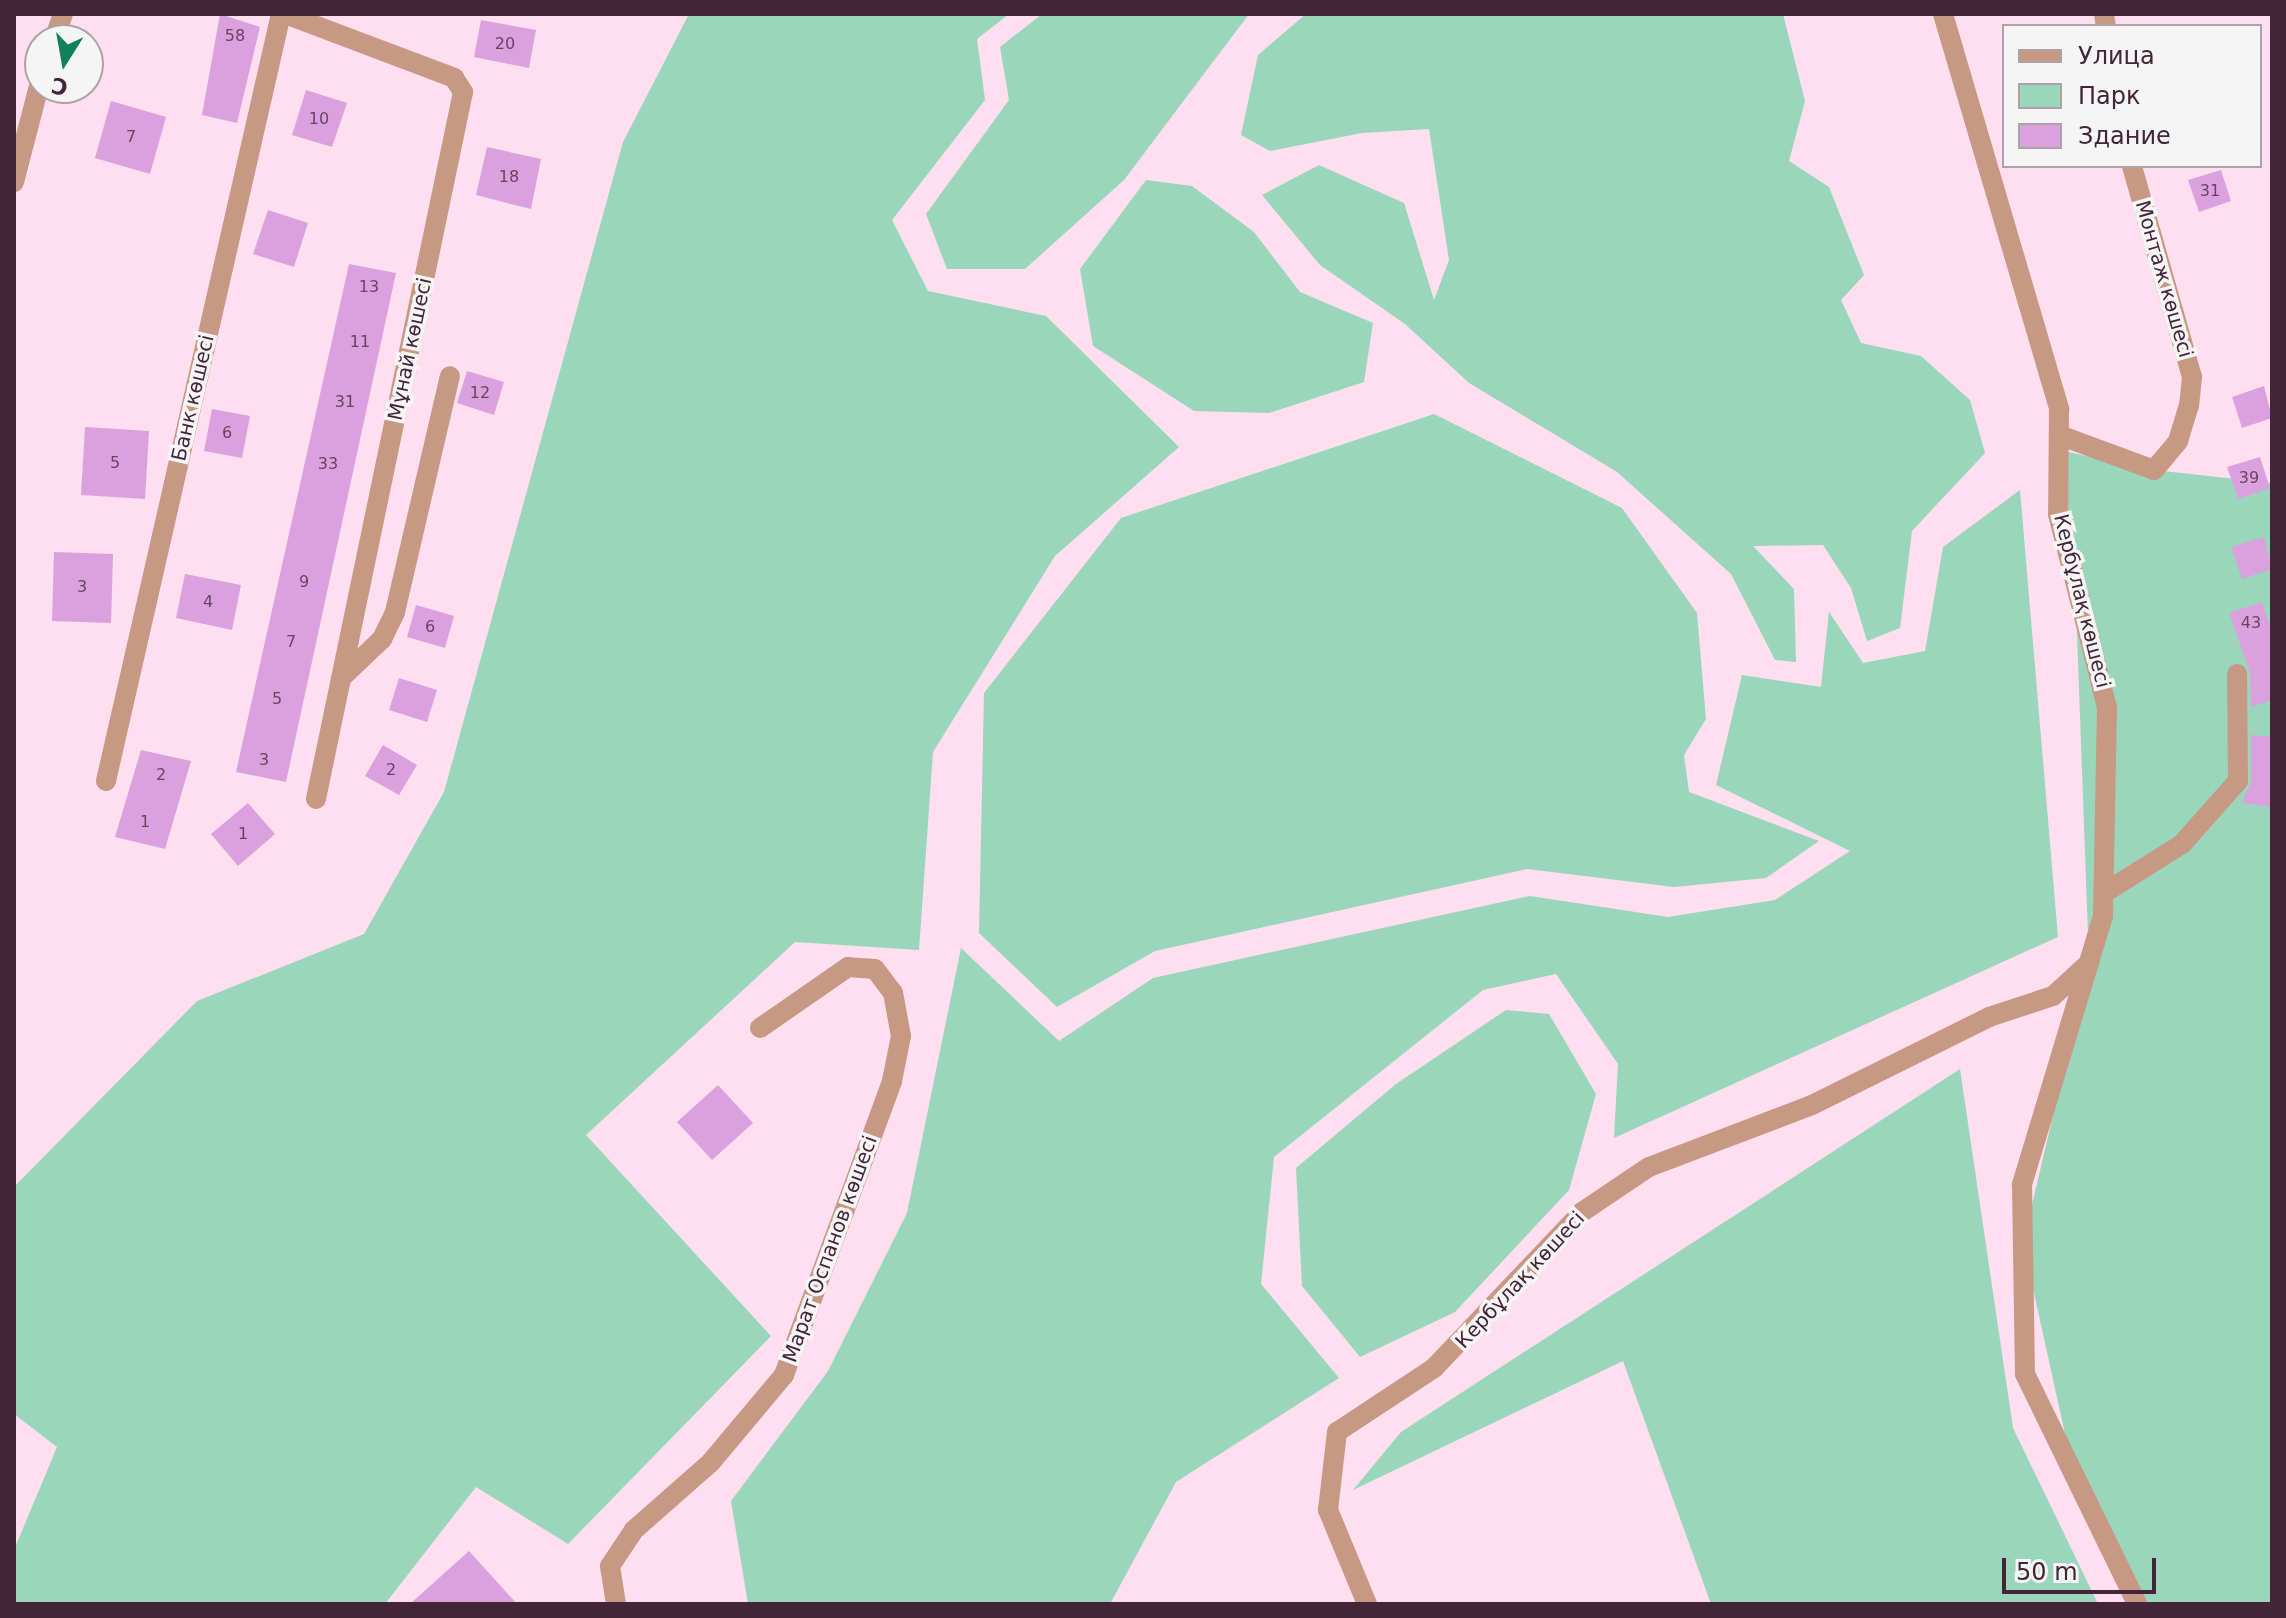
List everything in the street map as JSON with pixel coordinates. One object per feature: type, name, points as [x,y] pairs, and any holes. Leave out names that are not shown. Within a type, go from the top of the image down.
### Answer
[{"type":"street","name":"Мұнай көшесі","points":[[283,14],[454,78],[463,92],[316,799]]},
{"type":"street","name":"Банк көшесі","points":[[106,781],[283,14]]},
{"type":"street","name":"Кербұлақ көшесі","points":[[1943,14],[2055,394],[2059,435],[2058,514],[2107,707],[2104,893],[2089,963],[2022,1185],[2025,1374],[2137,1604]]},
{"type":"street","points":[[14,182],[34,104]]},
{"type":"street","name":"Монтаж көшесі","points":[[2059,435],[2154,470],[2178,441],[2189,406],[2192,377],[2133,168]]},
{"type":"street","points":[[341,678],[382,639],[395,612],[450,376]]},
{"type":"street","points":[[2104,893],[2182,844],[2238,781],[2237,674]]},
{"type":"street","name":"Кербұлақ көшесі","points":[[1367,1604],[1328,1510],[1337,1432],[1434,1368],[1582,1212],[1649,1167],[1812,1105],[1989,1017],[2053,996],[2089,963]]},
{"type":"street","name":"Марат Оспанов көшесі","points":[[616,1604],[610,1566],[634,1530],[711,1462],[784,1375],[892,1081],[901,1036],[893,993],[875,969],[848,967],[760,1028]]},
{"type":"green space","points":[[689,14],[1009,14],[977,39],[985,100],[892,220],[928,291],[1046,316],[1179,447],[1055,556],[933,752],[919,950],[795,942],[586,1135],[771,1336],[568,1544],[476,1487],[385,1604],[14,1604],[14,1550],[57,1447],[14,1414],[14,1187],[197,1001],[364,934],[444,792],[623,142]]},
{"type":"green space","points":[[1042,14],[1249,14],[1124,180],[1025,269],[947,269],[926,214],[1009,100],[1000,47]]},
{"type":"green space","points":[[1306,14],[1783,14],[1805,101],[1789,161],[1829,187],[1864,275],[1841,300],[1861,343],[1921,356],[1970,400],[1985,453],[1912,531],[1900,628],[1867,641],[1851,588],[1823,545],[1753,546],[1794,589],[1796,662],[1775,660],[1731,574],[1617,472],[1469,383],[1405,324],[1320,265],[1262,195],[1319,165],[1404,203],[1434,300],[1449,260],[1429,129],[1362,133],[1270,151],[1241,135],[1258,55]]},
{"type":"green space","points":[[1146,180],[1192,186],[1254,232],[1300,292],[1373,323],[1364,382],[1269,413],[1194,411],[1093,346],[1080,269]]},
{"type":"green space","points":[[1434,414],[1622,508],[1697,613],[1706,719],[1684,755],[1689,792],[1819,841],[1766,878],[1674,887],[1527,869],[1155,951],[1057,1007],[979,933],[984,693],[1121,518]]},
{"type":"green space","points":[[2058,450],[2154,470],[2272,483],[2272,1604],[2146,1604],[2069,1452],[2023,1243],[2089,963],[2075,579]]},
{"type":"green space","points":[[2020,490],[2058,937],[1614,1138],[1618,1064],[1556,974],[1483,990],[1274,1157],[1261,1284],[1339,1378],[1176,1482],[1110,1604],[748,1604],[731,1501],[828,1371],[907,1213],[961,948],[1059,1041],[1153,978],[1530,896],[1668,917],[1775,900],[1850,851],[1716,785],[1742,675],[1821,687],[1829,612],[1863,663],[1925,651],[1943,547]]},
{"type":"green space","points":[[1506,1010],[1549,1014],[1596,1094],[1569,1190],[1455,1312],[1360,1357],[1302,1286],[1296,1168],[1396,1084]]},
{"type":"green space","points":[[1960,1069],[2013,1428],[2098,1604],[1711,1604],[1623,1361],[1353,1490],[1401,1432]]},
{"type":"building","points":[[220,14],[260,27],[237,123],[202,115]]},
{"type":"building","points":[[481,20],[536,30],[529,68],[474,57]]},
{"type":"building","points":[[306,90],[347,103],[332,147],[292,135]]},
{"type":"building","points":[[111,101],[166,117],[150,174],[95,158]]},
{"type":"building","points":[[487,147],[541,159],[531,209],[476,195]]},
{"type":"building","points":[[2221,170],[2231,201],[2199,212],[2188,180]]},
{"type":"building","points":[[268,210],[308,223],[294,267],[253,254]]},
{"type":"building","points":[[349,264],[396,273],[286,782],[236,772]]},
{"type":"building","points":[[467,371],[504,382],[494,415],[457,403]]},
{"type":"building","points":[[2264,386],[2272,418],[2242,428],[2232,397]]},
{"type":"building","points":[[212,409],[250,416],[242,458],[204,451]]},
{"type":"building","points":[[85,427],[149,431],[145,499],[81,495]]},
{"type":"building","points":[[2260,457],[2270,488],[2238,499],[2227,467]]},
{"type":"building","points":[[2264,537],[2272,569],[2242,579],[2231,547]]},
{"type":"building","points":[[54,552],[113,554],[111,623],[52,621]]},
{"type":"building","points":[[185,574],[241,585],[232,630],[176,618]]},
{"type":"building","points":[[2262,602],[2272,632],[2272,700],[2251,707],[2250,673],[2229,613]]},
{"type":"building","points":[[416,605],[454,616],[445,648],[407,637]]},
{"type":"building","points":[[399,678],[437,690],[427,722],[389,710]]},
{"type":"building","points":[[2251,735],[2272,737],[2272,807],[2242,803],[2251,781]]},
{"type":"building","points":[[383,745],[417,765],[399,795],[365,776]]},
{"type":"building","points":[[141,750],[191,761],[165,849],[115,837]]},
{"type":"building","points":[[248,803],[275,834],[238,866],[211,834]]},
{"type":"building","points":[[718,1085],[753,1123],[712,1160],[677,1122]]},
{"type":"building","points":[[469,1551],[517,1604],[410,1604]]}]
